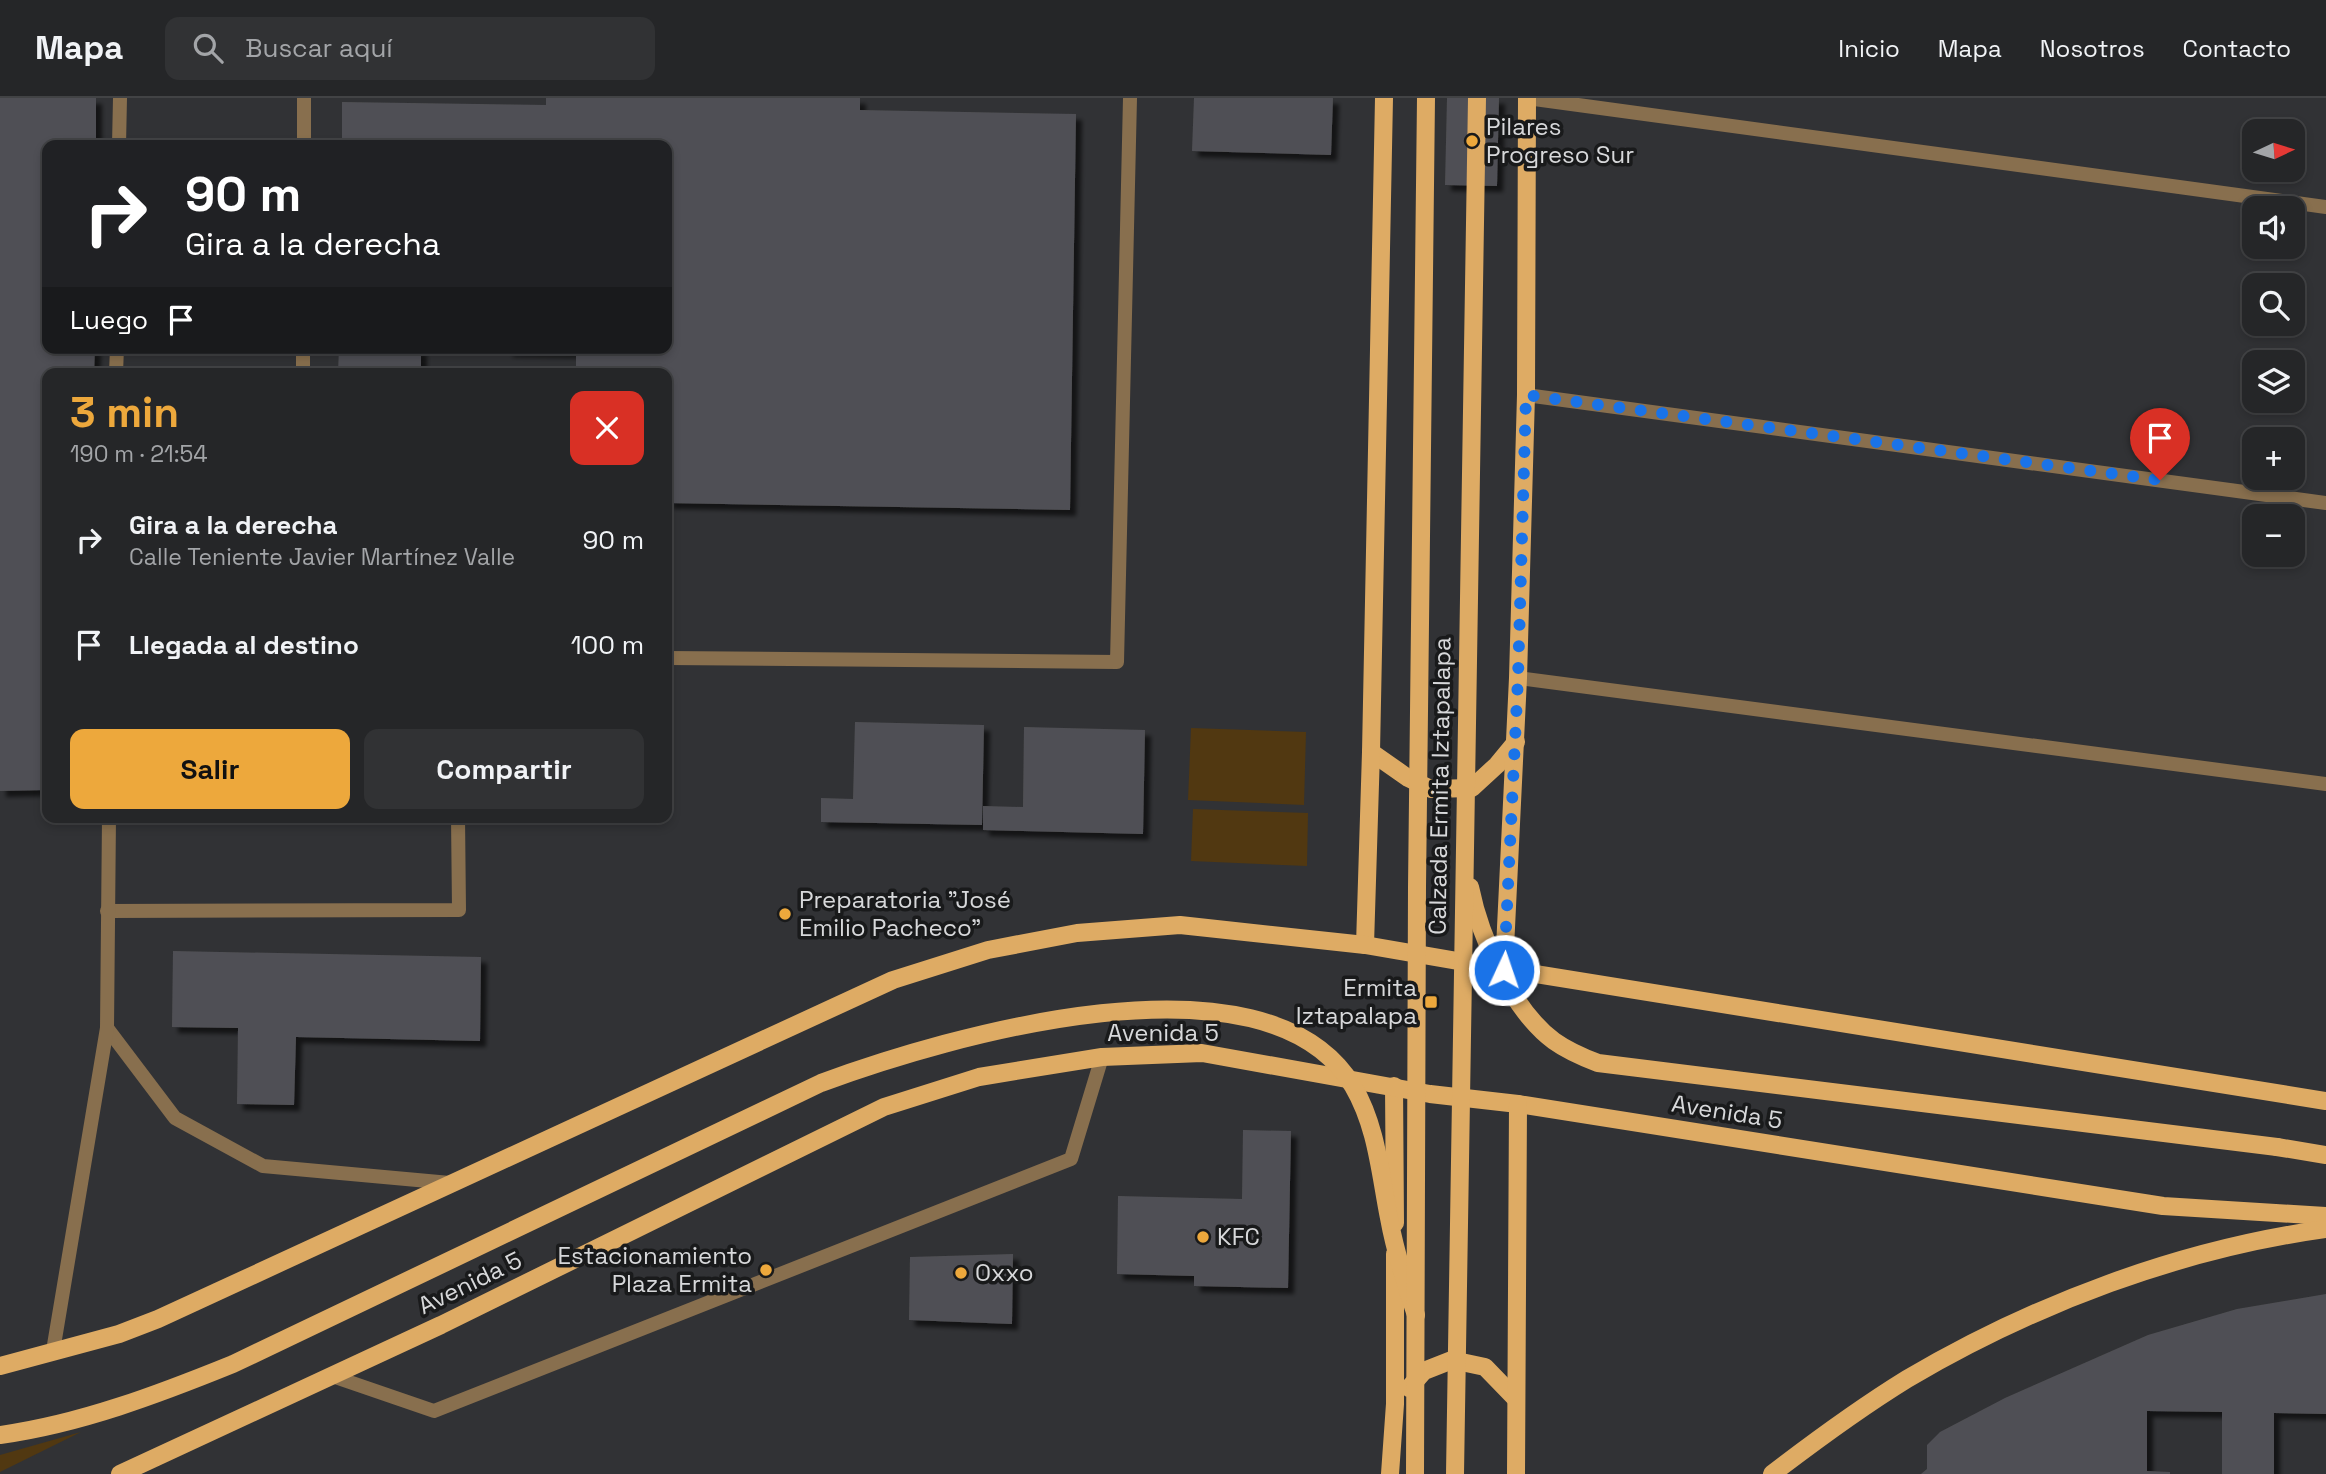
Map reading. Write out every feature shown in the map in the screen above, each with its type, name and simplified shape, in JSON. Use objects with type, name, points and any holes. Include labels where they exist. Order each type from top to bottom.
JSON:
[{"type":"main road","points":[[1365,945],[1384,98]]},
{"type":"main road","name":"Calzada Ermita Iztapalapa","points":[[1415,1474],[1417,887],[1426,98]]},
{"type":"main road","name":"Calzada Ermita Iztapalapa","points":[[1455,1474],[1463,838],[1477,98]]},
{"type":"main road","points":[[1504,970],[1516,742],[1526,395],[1527,98]]},
{"type":"main road","points":[[1371,752],[1408,778],[1431,789],[1472,788],[1497,765],[1516,742]]},
{"type":"main road","points":[[1463,838],[1475,913],[1506,982],[1539,1027],[1553,1041],[1598,1063],[2326,1155]]},
{"type":"main road","points":[[0,1366],[119,1334],[158,1319],[893,980],[984,950],[1077,933],[1180,925],[1365,945],[1504,970],[2326,1101]]},
{"type":"main road","points":[[0,1435],[41,1427],[141,1399],[233,1364],[821,1083],[877,1062],[988,1033],[1095,1013],[1138,1010],[1226,1014],[1269,1022],[1294,1032],[1317,1046],[1352,1084],[1373,1129],[1392,1231],[1416,1315]]},
{"type":"main road","name":"Avenida 5","points":[[120,1474],[441,1325],[884,1107],[979,1077],[1102,1057],[1202,1053],[1430,1094],[1518,1104],[2163,1206],[2326,1216]]},
{"type":"main road","points":[[1390,1474],[1395,1404],[1394,1086]]},
{"type":"main road","points":[[1516,1474],[1518,1104]]},
{"type":"main road","points":[[1772,1474],[1836,1425],[1907,1379],[2058,1303],[2138,1274],[2219,1250],[2326,1229]]},
{"type":"main road","points":[[1395,1404],[1424,1371],[1452,1360],[1485,1367],[1516,1399]]},
{"type":"street","points":[[119,140],[120,98]]},
{"type":"street","points":[[304,98],[304,140]]},
{"type":"street","points":[[672,658],[1118,662],[1130,98]]},
{"type":"street","points":[[1527,98],[2326,207]]},
{"type":"street","points":[[1526,395],[2326,503]]},
{"type":"street","points":[[1518,678],[2326,784]]},
{"type":"street","points":[[53,1351],[107,1028],[109,823]]},
{"type":"street","points":[[107,911],[459,910],[458,823]]},
{"type":"street","points":[[107,1028],[175,1118],[263,1166],[450,1183]]},
{"type":"street","points":[[332,1376],[435,1411],[1071,1159],[1102,1057]]},
{"type":"shaded area","points":[[1191,728],[1306,732],[1304,805],[1188,800]]},
{"type":"shaded area","points":[[1193,809],[1308,813],[1307,866],[1191,861]]},
{"type":"shaded area","points":[[81,1432],[0,1472],[0,1455]]},
{"type":"building","points":[[0,98],[96,98],[96,140],[42,140],[42,354],[95,354],[94,368],[42,368],[42,790],[0,791]]},
{"type":"building","points":[[546,98],[860,98],[860,110],[1076,114],[1070,510],[672,503],[672,368],[576,368],[576,354],[672,354],[672,140],[342,140],[342,102],[546,105]]},
{"type":"building","points":[[1194,98],[1333,98],[1331,155],[1192,151]]},
{"type":"building","name":"Pilares Progreso Sur","points":[[1447,98],[1499,98],[1497,186],[1445,185]]},
{"type":"building","points":[[339,354],[421,354],[421,368],[338,368]]},
{"type":"building","points":[[855,722],[984,725],[982,825],[821,822],[821,798],[853,799]]},
{"type":"building","points":[[1024,727],[1145,730],[1143,834],[983,830],[983,806],[1023,807]]},
{"type":"building","points":[[173,951],[481,957],[480,1041],[296,1037],[294,1105],[237,1104],[238,1028],[172,1027]]},
{"type":"building","name":"KFC","points":[[1243,1130],[1291,1131],[1288,1288],[1194,1286],[1194,1276],[1117,1274],[1118,1196],[1242,1199]]},
{"type":"building","name":"Oxxo","points":[[1013,1254],[1012,1324],[909,1320],[910,1257]]},
{"type":"building","points":[[2326,1294],[2326,1414],[2274,1413],[2274,1474],[2222,1474],[2222,1412],[2147,1411],[2147,1471],[2170,1474],[1921,1474],[1927,1469],[1927,1445],[1940,1432],[2005,1398],[2148,1335],[2237,1309]]},
{"type":"place","name":"Pilares Progreso Sur","points":[[1472,141]]},
{"type":"place","name":"Preparatoria \"José Emilio Pacheco\"","points":[[785,914]]},
{"type":"place","name":"Ermita Iztapalapa","points":[[1431,1002]]},
{"type":"place","name":"KFC","points":[[1203,1237]]},
{"type":"place","name":"Estacionamiento Plaza Ermita","points":[[766,1270]]},
{"type":"place","name":"Oxxo","points":[[961,1273]]},
{"type":"route","points":[[1504,970],[1518,678],[1526,395],[2160,480]]}]
